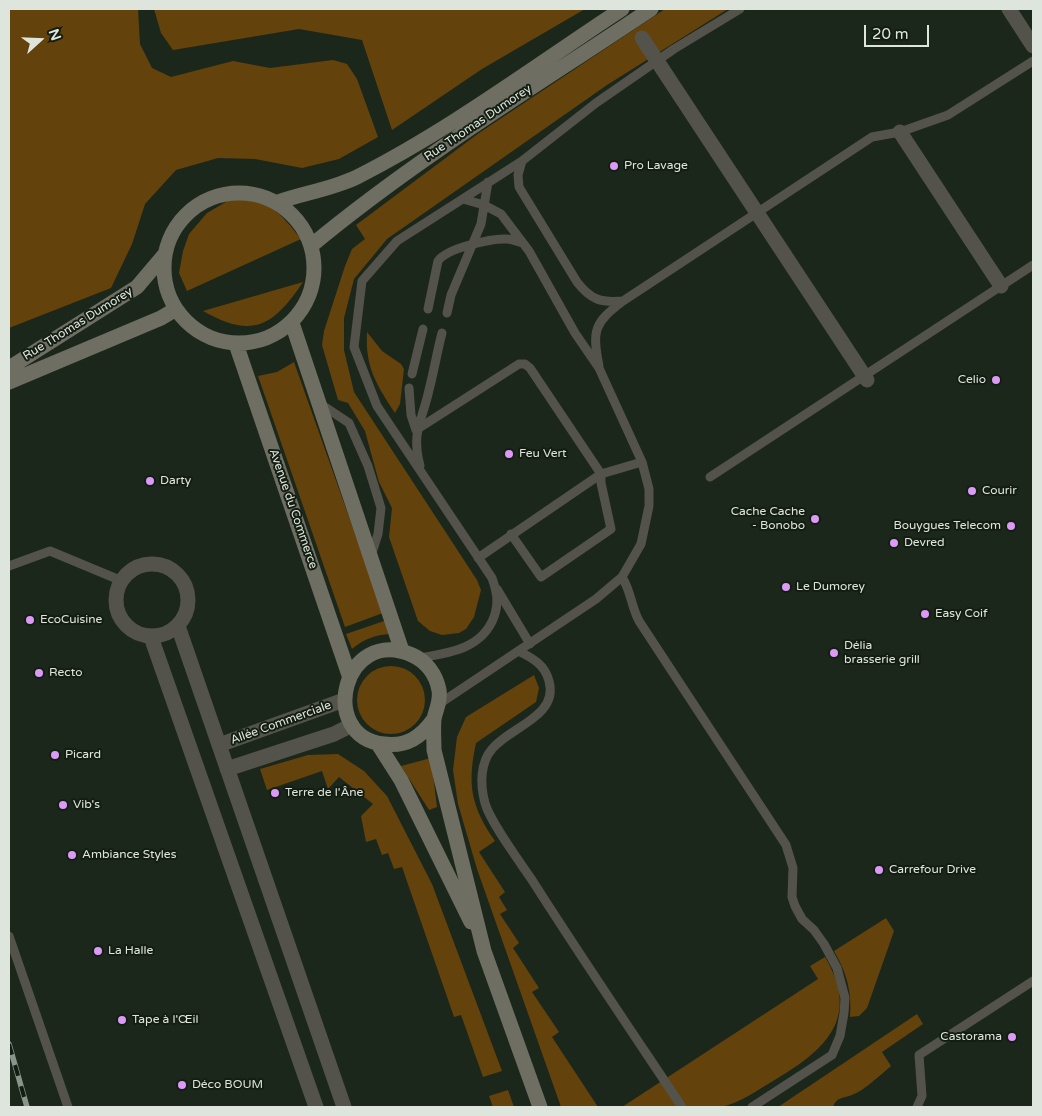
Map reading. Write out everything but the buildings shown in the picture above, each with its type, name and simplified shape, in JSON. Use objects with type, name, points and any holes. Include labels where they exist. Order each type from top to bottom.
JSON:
[{"type":"main road","name":"Rue Thomas Dumorey","points":[[278,202],[327,189],[356,177],[455,120],[622,9]]},
{"type":"main road","name":"Rue Thomas Dumorey","points":[[312,246],[395,180],[478,122],[651,9]]},
{"type":"main road","points":[[230,192],[255,193],[278,202],[299,220],[312,246],[315,266],[313,287],[305,306],[292,323],[275,335],[256,342],[236,344],[213,339],[192,327],[176,309],[165,283],[165,254],[172,232],[187,212],[207,199],[230,192]]},
{"type":"main road","name":"Rue Thomas Dumorey","points":[[9,368],[137,287],[165,254]]},
{"type":"main road","name":"Rue Thomas Dumorey","points":[[9,382],[161,318],[176,309]]},
{"type":"main road","points":[[292,323],[402,651]]},
{"type":"main road","name":"Avenue du Commerce","points":[[236,344],[350,675]]},
{"type":"main road","points":[[386,650],[402,651],[419,658],[428,667],[435,678],[439,691],[439,704],[434,720],[425,733],[411,742],[395,746],[378,744],[364,736],[352,725],[346,713],[345,687],[350,675],[359,663],[372,654],[386,650]]},
{"type":"main road","points":[[434,720],[434,750],[484,951],[540,1107]]},
{"type":"main road","points":[[378,744],[401,780],[484,951]]},
{"type":"street","points":[[1009,9],[1033,46]]},
{"type":"street","points":[[642,38],[866,378]]},
{"type":"street","points":[[900,132],[1001,286]]},
{"type":"street","points":[[152,564],[164,566],[183,580],[189,603],[184,619],[178,626],[171,632],[151,637],[132,630],[119,614],[116,597],[122,581],[130,572],[140,566],[152,564]]},
{"type":"street","points":[[178,626],[344,1107]]},
{"type":"street","points":[[151,637],[316,1107]]},
{"type":"street","name":"Allée Commerciale","points":[[219,745],[344,700]]},
{"type":"street","name":"Allée Commerciale","points":[[227,769],[334,734],[352,725]]},
{"type":"lane","points":[[530,644],[478,558],[377,406],[354,347],[362,281],[397,241],[522,161],[596,103],[657,61],[740,9]]},
{"type":"lane","points":[[599,368],[595,334],[608,312],[872,137],[900,132],[948,115],[1033,61]]},
{"type":"lane","points":[[522,161],[518,175],[519,187],[577,282],[585,292],[596,299],[606,303],[624,301]]},
{"type":"lane","points":[[447,313],[451,295],[481,224],[488,182]]},
{"type":"lane","points":[[439,704],[596,599],[622,577],[637,553],[647,523],[648,489],[642,462],[599,368],[574,333],[523,243],[501,214],[484,205],[463,199]]},
{"type":"lane","points":[[428,309],[438,260],[443,254],[454,249],[507,239],[523,243]]},
{"type":"lane","points":[[710,477],[866,378],[1033,265]]},
{"type":"lane","points":[[412,374],[424,329]]},
{"type":"lane","points":[[422,474],[415,448],[416,430],[429,391],[442,333]]},
{"type":"lane","points":[[416,430],[519,364],[525,364],[530,368],[601,474],[601,483],[611,529],[541,578],[510,534]]},
{"type":"lane","points":[[409,388],[411,415],[416,430]]},
{"type":"lane","points":[[318,403],[349,423],[368,466],[381,508],[378,534],[370,557]]},
{"type":"lane","points":[[478,558],[510,534],[601,474],[642,462]]},
{"type":"lane","points":[[9,566],[50,551],[122,581]]},
{"type":"lane","points":[[622,577],[630,592],[631,603],[639,621],[786,846],[793,868],[792,897],[795,906],[802,919],[814,930],[824,944],[842,982],[844,1013],[840,1036],[832,1055],[752,1107]]},
{"type":"lane","points":[[419,658],[460,650],[476,642],[486,632],[496,609],[497,597],[494,584]]},
{"type":"lane","points":[[518,651],[533,658],[542,666],[551,688],[549,701],[539,714],[497,744],[485,760],[482,773],[485,804],[543,897],[682,1107]]},
{"type":"lane","points":[[9,936],[68,1107]]},
{"type":"lane","points":[[917,1107],[922,1096],[920,1055],[1033,980]]},
{"type":"shaded area","points":[[9,9],[138,9],[140,44],[152,68],[171,77],[233,61],[270,68],[333,60],[347,64],[357,79],[378,137],[339,159],[302,168],[255,159],[218,158],[176,170],[145,204],[132,244],[111,288],[9,328]]},
{"type":"shaded area","points":[[154,9],[585,9],[482,69],[392,130],[362,40],[299,29],[173,50],[161,33]]},
{"type":"shaded area","points":[[665,9],[728,9],[607,85],[387,239],[354,279],[344,318],[344,350],[354,392],[477,580],[481,590],[474,617],[466,629],[459,633],[442,635],[430,631],[418,621],[389,537],[392,508],[379,482],[365,431],[348,403],[338,400],[322,345],[324,331],[345,266],[352,249],[365,239],[356,225],[479,133]]},
{"type":"shaded area","points":[[231,199],[255,202],[272,208],[286,220],[301,239],[187,291],[179,273],[183,251],[189,234],[207,213]]},
{"type":"shaded area","points":[[303,282],[282,309],[260,324],[248,326],[235,325],[203,311]]},
{"type":"shaded area","points":[[367,332],[382,351],[401,364],[404,369],[400,404],[395,413],[373,375],[368,355]]},
{"type":"shaded area","points":[[294,362],[383,613],[345,627],[258,376],[277,372]]},
{"type":"shaded area","points":[[387,620],[390,634],[370,638],[352,649],[346,634]]},
{"type":"shaded area","points":[[391,666],[404,669],[415,676],[422,687],[425,700],[422,713],[415,724],[404,731],[391,734],[378,731],[367,724],[360,713],[357,700],[360,687],[367,676],[378,669]]},
{"type":"shaded area","points":[[534,675],[539,688],[536,702],[476,743],[472,771],[473,795],[481,817],[495,841],[479,852],[505,892],[499,897],[507,910],[500,914],[519,943],[513,948],[539,988],[532,992],[559,1032],[552,1037],[598,1107],[561,1107],[477,869],[458,804],[453,770],[457,737],[466,717]]},
{"type":"shaded area","points":[[338,754],[364,771],[387,796],[432,884],[502,1071],[483,1077],[461,1015],[454,1017],[402,867],[394,869],[388,853],[382,855],[376,839],[366,842],[361,816],[373,804],[339,777],[328,789],[322,771],[267,790],[260,769],[308,755]]},
{"type":"shaded area","points":[[431,758],[437,807],[429,810],[401,766]]},
{"type":"shaded area","points":[[886,918],[894,931],[867,1008],[859,1016],[850,1017],[848,983],[834,951]]},
{"type":"shaded area","points":[[825,957],[835,979],[840,998],[838,1016],[832,1031],[822,1045],[808,1058],[748,1096],[722,1107],[622,1107],[818,979],[810,966]]},
{"type":"shaded area","points":[[917,1014],[923,1024],[882,1052],[891,1066],[862,1090],[843,1097],[833,1107],[778,1107]]},
{"type":"shaded area","points":[[508,1090],[514,1107],[493,1107],[489,1096]]},
{"type":"railway","points":[[9,1044],[27,1107]]},
{"type":"place","name":"Pro Lavage","points":[[614,166]]},
{"type":"place","name":"Celio","points":[[996,380]]},
{"type":"place","name":"Feu Vert","points":[[509,454]]},
{"type":"place","name":"Darty","points":[[150,481]]},
{"type":"place","name":"Courir","points":[[972,491]]},
{"type":"place","name":"Cache Cache - Bonobo","points":[[815,519]]},
{"type":"place","name":"Bouygues Telecom","points":[[1011,526]]},
{"type":"place","name":"Devred","points":[[894,543]]},
{"type":"place","name":"Le Dumorey","points":[[786,587]]},
{"type":"place","name":"Easy Coif","points":[[925,614]]},
{"type":"place","name":"EcoCuisine","points":[[30,620]]},
{"type":"place","name":"Délia brasserie grill","points":[[834,653]]},
{"type":"place","name":"Recto","points":[[39,673]]},
{"type":"place","name":"Picard","points":[[55,755]]},
{"type":"place","name":"Terre de l'Âne","points":[[275,793]]},
{"type":"place","name":"Vib's","points":[[63,805]]},
{"type":"place","name":"Ambiance Styles","points":[[72,855]]},
{"type":"place","name":"Carrefour Drive","points":[[879,870]]},
{"type":"place","name":"La Halle","points":[[98,951]]},
{"type":"place","name":"Tape à l'Œil","points":[[122,1020]]},
{"type":"place","name":"Castorama","points":[[1012,1037]]},
{"type":"place","name":"Déco BOUM","points":[[182,1085]]}]
